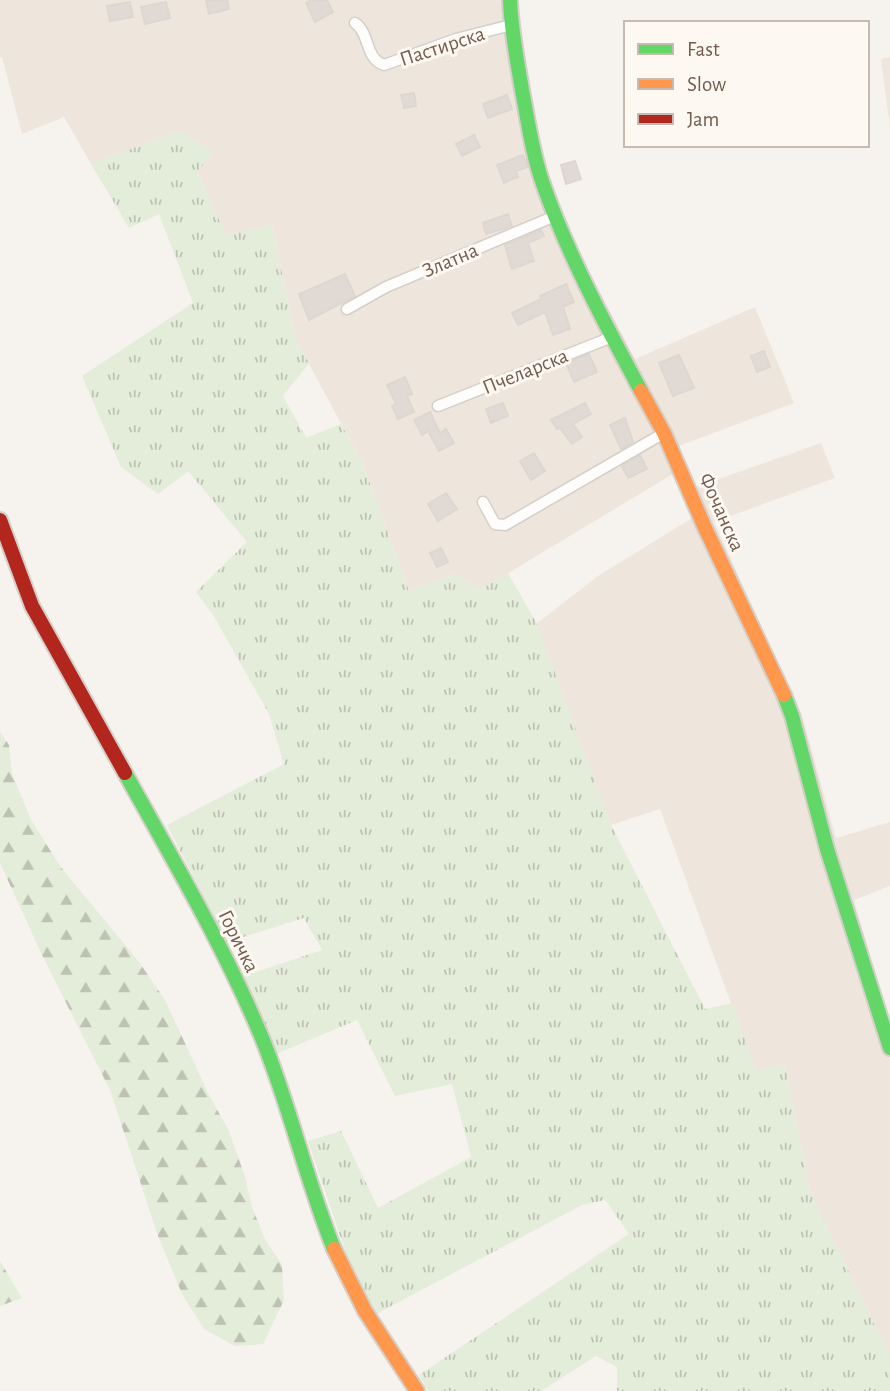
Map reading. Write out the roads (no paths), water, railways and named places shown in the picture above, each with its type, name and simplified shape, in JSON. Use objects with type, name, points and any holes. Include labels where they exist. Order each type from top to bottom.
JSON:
[{"type":"street","name":"Фочанска","points":[[510,0],[511,25],[531,140],[542,181],[555,216],[612,337],[664,433],[705,528],[777,677],[792,716],[827,849],[890,1048]]},
{"type":"street","name":"Пастирска","points":[[355,23],[364,31],[373,58],[384,65],[456,39],[511,25]]},
{"type":"street","name":"Златна","points":[[347,309],[386,287],[555,216]]},
{"type":"street","name":"Пчеларска","points":[[438,406],[612,337]]},
{"type":"street","points":[[483,502],[495,524],[505,525],[664,433]]},
{"type":"street","name":"Горичка","points":[[0,520],[32,606],[226,960],[267,1052],[329,1234],[349,1282],[417,1391]]}]
